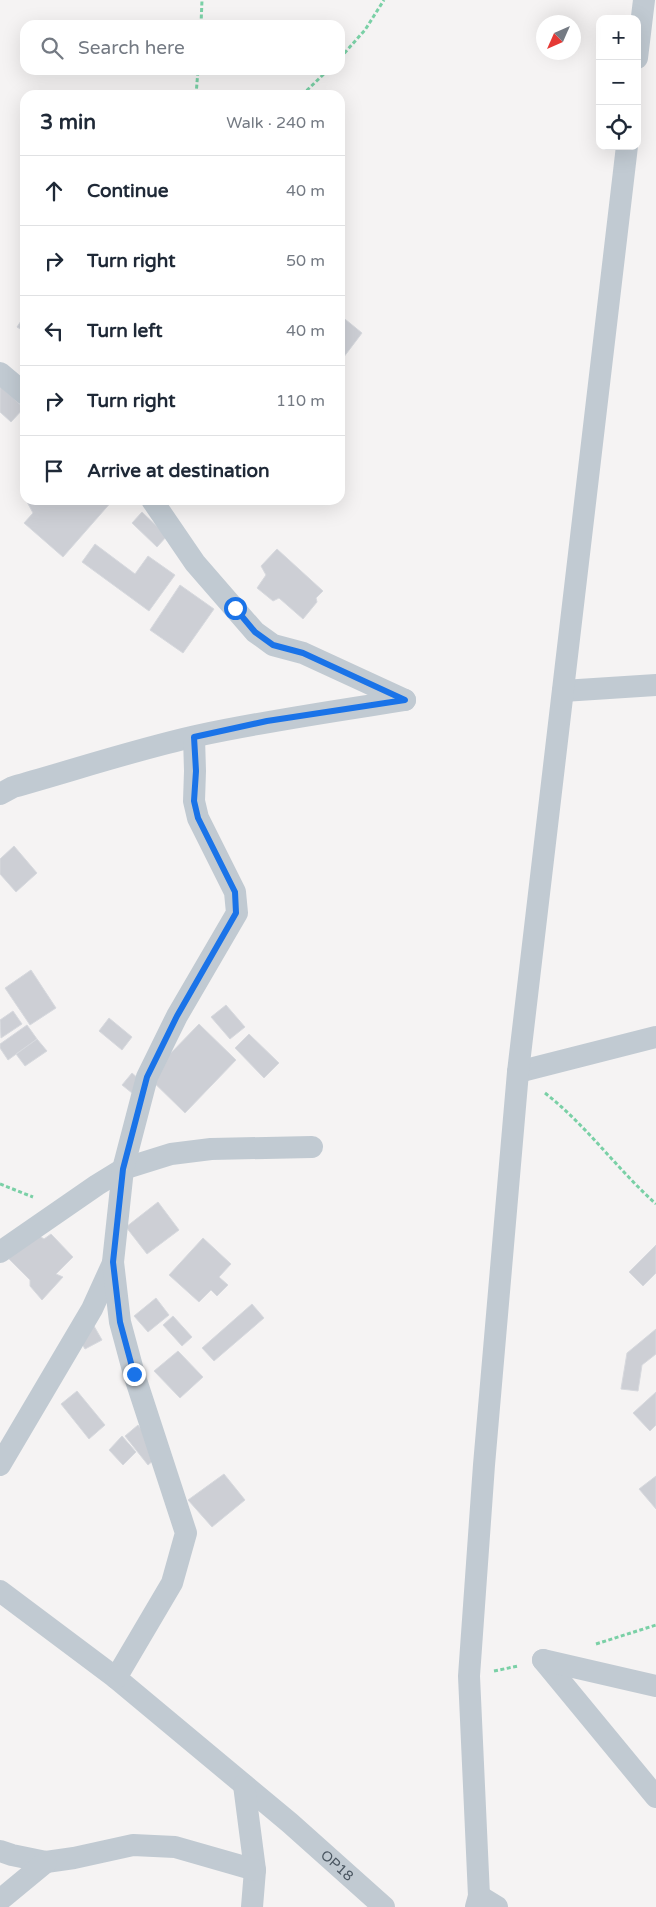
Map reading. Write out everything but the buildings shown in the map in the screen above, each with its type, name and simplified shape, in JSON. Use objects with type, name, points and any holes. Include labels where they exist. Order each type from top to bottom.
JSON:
[{"type":"street","points":[[641,25],[644,0]]},
{"type":"street","points":[[484,1903],[469,1676],[484,1465],[518,1072],[627,150]]},
{"type":"street","points":[[0,373],[20,390]]},
{"type":"street","points":[[0,794],[13,787],[194,737],[267,721],[405,700],[303,653],[273,645],[255,632],[195,563],[155,505]]},
{"type":"street","points":[[563,691],[656,685]]},
{"type":"street","points":[[116,1678],[172,1584],[186,1533],[134,1374],[120,1322],[113,1262],[123,1169],[147,1077],[177,1016],[236,913],[235,892],[198,818],[194,801],[196,771],[194,737]]},
{"type":"street","points":[[518,1072],[656,1037]]},
{"type":"street","points":[[0,1252],[97,1184],[123,1169],[171,1154],[211,1149],[312,1147]]},
{"type":"street","points":[[0,1465],[87,1318],[113,1262]]},
{"type":"street","name":"OP18","points":[[0,1591],[116,1678],[290,1823],[384,1907]]},
{"type":"street","points":[[656,1686],[543,1660],[656,1797]]},
{"type":"street","points":[[244,1785],[255,1870],[252,1907]]},
{"type":"street","points":[[0,1850],[12,1856],[46,1862],[133,1845],[175,1847],[255,1870]]},
{"type":"street","points":[[0,1900],[46,1862]]},
{"type":"path","points":[[201,20],[202,0]]},
{"type":"path","points":[[345,53],[366,30],[384,0]]},
{"type":"path","points":[[196,90],[198,75]]},
{"type":"path","points":[[307,90],[323,75]]},
{"type":"path","points":[[518,1072],[556,1102],[632,1182],[656,1204]]},
{"type":"route","points":[[134,1374],[120,1322],[113,1262],[123,1169],[147,1077],[177,1016],[236,913],[235,892],[198,818],[194,801],[196,771],[194,737],[267,721],[405,700],[303,653],[273,645],[255,632],[235,608]]}]
